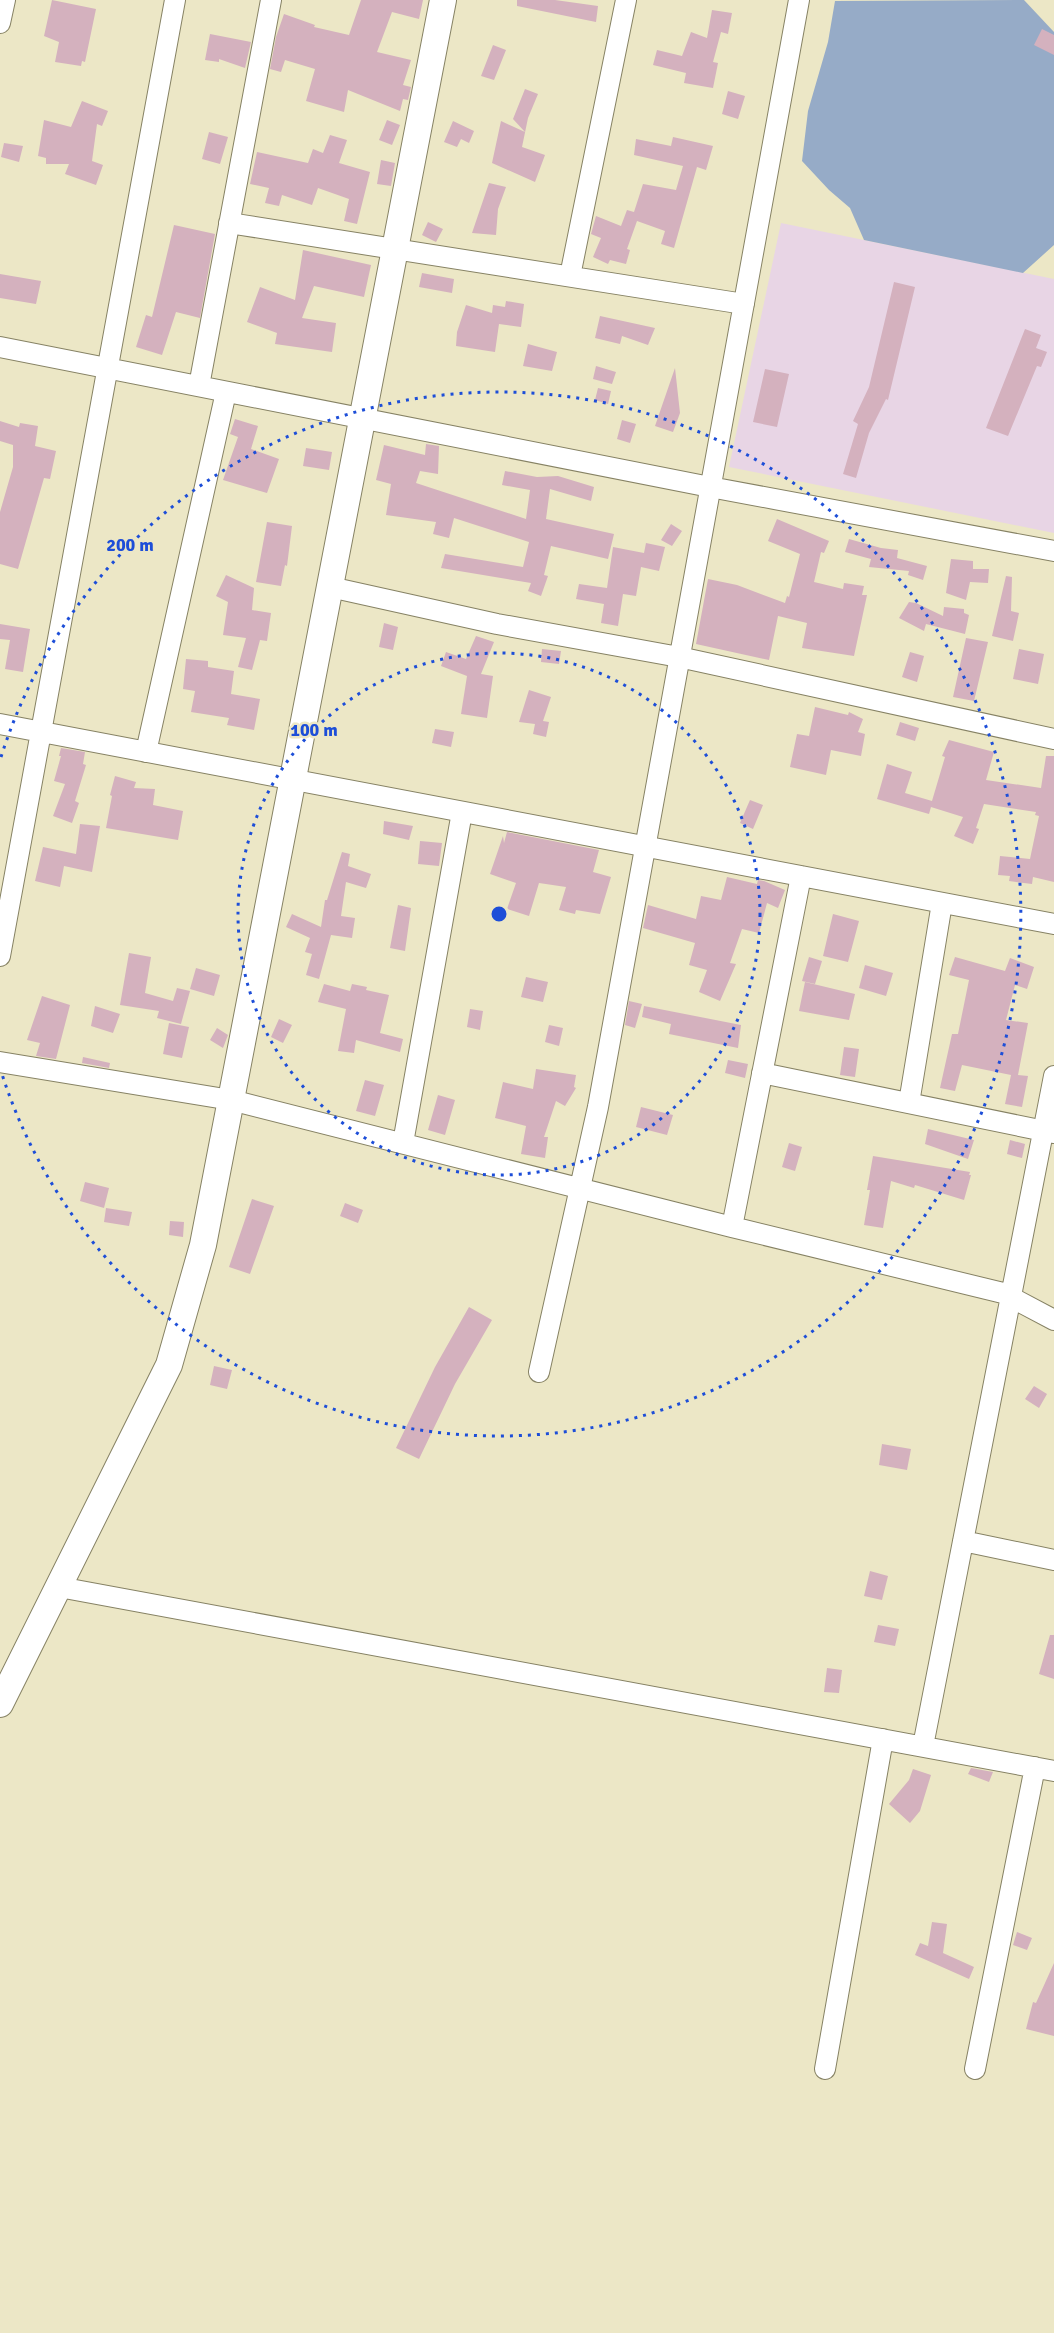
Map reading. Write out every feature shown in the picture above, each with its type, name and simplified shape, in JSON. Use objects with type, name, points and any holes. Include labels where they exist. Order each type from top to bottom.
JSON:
[{"type":"street","points":[[0,23],[5,0]]},
{"type":"street","points":[[0,956],[175,0]]},
{"type":"street","points":[[199,386],[271,0]]},
{"type":"street","points":[[0,1704],[169,1365],[204,1245],[443,0]]},
{"type":"street","points":[[570,276],[626,0]]},
{"type":"street","points":[[539,1372],[598,1107],[799,0]]},
{"type":"street","points":[[229,223],[744,304]]},
{"type":"street","points":[[0,347],[710,487],[1054,551]]},
{"type":"street","points":[[146,752],[226,392]]},
{"type":"street","points":[[330,587],[497,624],[680,657],[1054,739]]},
{"type":"street","points":[[0,724],[1054,924]]},
{"type":"street","points":[[403,1143],[462,812]]},
{"type":"street","points":[[732,1227],[801,876]]},
{"type":"street","points":[[909,1103],[942,903]]},
{"type":"street","points":[[0,1062],[231,1100],[1003,1293],[1054,1320]]},
{"type":"street","points":[[762,1073],[1049,1132]]},
{"type":"street","points":[[923,1746],[1011,1298],[1049,1132],[1054,1076]]},
{"type":"street","points":[[963,1541],[1054,1560]]},
{"type":"street","points":[[59,1587],[1045,1769],[975,2069]]},
{"type":"street","points":[[825,2068],[883,1739]]},
{"type":"shaded area","points":[[781,223],[1054,279],[1054,533],[729,467]]},
{"type":"water","points":[[1024,0],[1054,32],[1054,245],[1023,273],[864,240],[850,208],[829,190],[802,161],[808,111],[828,42],[835,1]]},
{"type":"building","points":[[52,0],[96,9],[85,62],[82,61],[81,66],[55,62],[59,42],[44,36]]},
{"type":"building","points":[[361,0],[423,0],[419,19],[392,12],[377,52],[411,60],[403,85],[411,87],[408,100],[403,99],[400,111],[348,90],[344,112],[306,101],[315,69],[285,60],[281,72],[270,69],[276,37],[284,14],[315,25],[314,27],[349,35]]},
{"type":"building","points":[[517,0],[555,0],[598,6],[596,22],[517,6]]},
{"type":"building","points":[[712,10],[732,13],[728,34],[721,32],[713,62],[718,63],[713,88],[684,83],[686,73],[653,65],[657,50],[682,56],[691,32],[707,38]]},
{"type":"building","points":[[1042,29],[1054,35],[1054,55],[1034,45]]},
{"type":"building","points":[[210,34],[251,42],[245,68],[219,59],[219,62],[205,60]]},
{"type":"building","points":[[493,45],[506,50],[494,80],[481,76]]},
{"type":"building","points":[[525,89],[538,94],[528,118],[522,147],[545,155],[535,182],[492,163],[501,121],[525,132],[513,119]]},
{"type":"building","points":[[728,91],[745,96],[738,119],[722,114]]},
{"type":"building","points":[[82,101],[108,111],[102,126],[97,124],[92,161],[103,165],[96,185],[65,174],[69,164],[46,164],[46,158],[38,156],[44,120],[71,127]]},
{"type":"building","points":[[387,120],[400,125],[392,145],[379,140]]},
{"type":"building","points":[[453,121],[474,131],[469,143],[461,139],[457,147],[444,142]]},
{"type":"building","points":[[209,132],[228,137],[220,164],[202,159]]},
{"type":"building","points":[[330,135],[347,140],[339,163],[370,172],[357,224],[344,221],[349,199],[318,188],[312,205],[282,195],[279,206],[265,203],[269,188],[250,184],[257,152],[308,163],[313,149],[323,153]]},
{"type":"building","points":[[673,137],[713,146],[706,170],[697,167],[674,248],[661,244],[665,231],[637,221],[627,249],[630,250],[626,264],[610,260],[608,264],[593,257],[601,238],[591,234],[596,216],[621,226],[627,210],[634,212],[643,184],[676,190],[683,166],[634,155],[636,139],[671,146]]},
{"type":"building","points":[[4,143],[23,146],[19,162],[1,157]]},
{"type":"building","points":[[381,160],[395,163],[391,186],[377,184]]},
{"type":"building","points":[[489,183],[506,187],[498,209],[496,235],[472,233]]},
{"type":"building","points":[[428,222],[443,229],[436,242],[422,235]]},
{"type":"building","points":[[174,225],[215,234],[200,318],[176,312],[162,355],[136,347],[146,315],[152,317]]},
{"type":"building","points":[[303,250],[371,265],[364,297],[314,286],[302,318],[336,323],[332,352],[275,344],[277,333],[247,322],[260,287],[295,300]]},
{"type":"building","points":[[422,273],[454,279],[452,293],[419,287]]},
{"type":"building","points":[[0,274],[41,281],[36,304],[0,298]]},
{"type":"building","points":[[894,282],[915,287],[888,400],[886,399],[869,433],[856,478],[843,474],[858,424],[853,421],[869,387]]},
{"type":"building","points":[[506,301],[524,304],[521,327],[499,324],[495,352],[456,346],[457,332],[466,305],[492,313],[493,305],[505,307]]},
{"type":"building","points":[[600,316],[655,328],[648,345],[622,336],[620,344],[595,338]]},
{"type":"building","points":[[1025,329],[1041,335],[1036,348],[1047,352],[1041,367],[1037,366],[1008,436],[986,428]]},
{"type":"building","points":[[528,344],[557,352],[552,371],[523,366]]},
{"type":"building","points":[[596,366],[616,372],[612,384],[593,379]]},
{"type":"building","points":[[675,368],[680,413],[673,432],[655,426]]},
{"type":"building","points":[[765,369],[789,374],[777,427],[753,422]]},
{"type":"building","points":[[598,388],[611,391],[608,404],[595,400]]},
{"type":"building","points":[[235,419],[258,426],[251,449],[279,459],[267,493],[223,480],[238,437],[230,434]]},
{"type":"building","points":[[622,420],[636,424],[630,443],[617,439]]},
{"type":"building","points":[[0,421],[19,427],[20,423],[38,426],[35,446],[56,451],[50,479],[44,478],[18,569],[0,564],[0,512],[13,467],[13,445],[0,441]]},
{"type":"building","points":[[426,444],[439,446],[438,474],[420,471],[416,483],[526,519],[530,490],[502,485],[505,471],[537,477],[558,476],[594,487],[591,501],[550,489],[546,519],[614,534],[608,559],[551,546],[544,575],[548,576],[541,596],[528,591],[531,583],[441,568],[445,554],[523,567],[529,542],[454,518],[449,538],[433,534],[436,522],[386,515],[391,484],[376,480],[384,445],[425,455]]},
{"type":"building","points":[[306,448],[332,452],[329,470],[303,466]]},
{"type":"building","points":[[777,519],[829,541],[824,553],[821,552],[814,582],[843,589],[844,583],[864,586],[862,595],[867,595],[854,656],[802,648],[807,623],[778,616],[769,660],[696,644],[708,579],[737,585],[785,603],[787,596],[789,597],[800,554],[768,541]]},
{"type":"building","points":[[267,522],[292,526],[287,566],[285,565],[281,586],[256,582]]},
{"type":"building","points":[[671,524],[682,531],[672,546],[661,540]]},
{"type":"building","points":[[849,539],[898,550],[897,558],[927,566],[923,580],[908,575],[909,571],[869,567],[871,559],[845,552]]},
{"type":"building","points":[[646,543],[665,547],[659,571],[641,567],[636,596],[623,594],[618,626],[601,623],[604,604],[576,599],[579,584],[607,588],[613,547],[644,553]]},
{"type":"building","points":[[951,559],[973,561],[973,569],[989,569],[988,583],[970,582],[966,600],[946,593]]},
{"type":"building","points":[[226,575],[254,588],[252,610],[271,613],[267,641],[260,640],[252,670],[238,667],[246,638],[223,635],[228,602],[216,596]]},
{"type":"building","points":[[1006,576],[1012,577],[1011,611],[1019,613],[1013,641],[992,636]]},
{"type":"building","points":[[909,602],[943,616],[944,607],[964,609],[964,613],[969,615],[965,634],[926,624],[924,631],[899,618]]},
{"type":"building","points":[[384,623],[398,627],[393,650],[379,647]]},
{"type":"building","points":[[0,624],[30,629],[23,672],[5,669],[10,640],[0,639]]},
{"type":"building","points":[[476,636],[494,642],[481,674],[493,676],[487,718],[461,714],[467,676],[441,666],[446,652],[466,659]]},
{"type":"building","points":[[966,638],[988,642],[974,701],[953,697]]},
{"type":"building","points":[[542,649],[561,651],[559,664],[541,662]]},
{"type":"building","points":[[1019,649],[1044,654],[1038,684],[1013,679]]},
{"type":"building","points":[[910,652],[924,656],[917,682],[902,677]]},
{"type":"building","points":[[186,659],[208,661],[208,667],[234,671],[231,694],[260,699],[254,730],[227,725],[229,718],[191,712],[195,691],[183,689]]},
{"type":"building","points":[[529,690],[551,697],[543,721],[549,722],[546,737],[533,734],[535,724],[519,722]]},
{"type":"building","points":[[815,707],[848,715],[849,712],[863,719],[858,732],[865,734],[861,756],[831,750],[826,775],[790,767],[797,734],[809,736]]},
{"type":"building","points":[[900,722],[919,728],[915,741],[896,735]]},
{"type":"building","points":[[435,729],[454,732],[451,747],[432,743]]},
{"type":"building","points":[[949,740],[994,752],[986,780],[1041,788],[1046,756],[1054,756],[1054,882],[1033,877],[1032,884],[1009,881],[1010,876],[998,875],[1000,856],[1030,859],[1039,816],[1035,815],[1036,812],[984,804],[976,828],[979,829],[973,844],[954,836],[963,817],[931,807],[929,814],[877,799],[887,764],[912,772],[905,793],[932,801],[945,757],[942,756]]},
{"type":"building","points":[[61,748],[85,752],[83,764],[86,765],[75,801],[79,803],[72,823],[53,816],[65,784],[54,781]]},
{"type":"building","points":[[115,776],[136,782],[134,788],[155,789],[153,805],[183,811],[178,840],[106,828]]},
{"type":"building","points":[[750,800],[763,805],[753,829],[740,823]]},
{"type":"building","points":[[384,821],[413,826],[409,840],[383,834]]},
{"type":"building","points":[[80,824],[100,826],[92,872],[64,866],[60,887],[35,881],[43,847],[76,854]]},
{"type":"building","points":[[507,832],[599,850],[593,872],[611,877],[600,914],[576,910],[575,914],[559,910],[566,887],[539,883],[529,916],[507,909],[516,883],[490,874],[503,836],[504,843]]},
{"type":"building","points":[[420,841],[442,843],[439,866],[418,864]]},
{"type":"building","points":[[342,852],[350,854],[348,866],[371,874],[366,888],[346,882],[341,916],[355,918],[352,938],[331,935],[319,979],[306,975],[312,954],[305,952],[310,938],[286,927],[292,914],[321,927],[325,900],[327,900]]},
{"type":"building","points":[[727,877],[757,884],[758,880],[764,881],[785,890],[778,908],[767,903],[759,933],[742,929],[730,963],[736,964],[720,1001],[699,992],[707,970],[689,965],[695,943],[643,928],[648,905],[696,919],[701,896],[721,900]]},
{"type":"building","points":[[398,905],[411,908],[405,951],[390,948]]},
{"type":"building","points":[[833,914],[859,921],[848,962],[823,956]]},
{"type":"building","points":[[129,953],[151,957],[145,993],[173,1001],[177,988],[190,991],[181,1024],[157,1018],[159,1011],[120,1005]]},
{"type":"building","points":[[809,957],[822,961],[815,984],[802,981]]},
{"type":"building","points":[[955,957],[1005,971],[1010,958],[1034,967],[1027,989],[1015,985],[1006,1020],[1028,1023],[1018,1075],[1028,1076],[1022,1107],[1005,1104],[1011,1075],[962,1065],[955,1091],[940,1088],[952,1034],[958,1034],[969,980],[949,975]]},
{"type":"building","points":[[865,965],[893,973],[886,996],[859,988]]},
{"type":"building","points":[[196,968],[220,975],[214,996],[190,989]]},
{"type":"building","points":[[526,977],[548,982],[543,1002],[521,997]]},
{"type":"building","points":[[805,982],[855,994],[849,1020],[799,1011]]},
{"type":"building","points":[[324,984],[350,991],[352,984],[389,995],[380,1033],[403,1039],[400,1052],[356,1040],[354,1053],[338,1051],[346,1009],[318,1002]]},
{"type":"building","points":[[42,996],[70,1005],[56,1059],[36,1056],[40,1043],[27,1040]]},
{"type":"building","points":[[629,1001],[642,1004],[635,1028],[625,1025]]},
{"type":"building","points":[[95,1006],[120,1014],[113,1033],[91,1026]]},
{"type":"building","points":[[644,1006],[741,1025],[738,1048],[669,1034],[671,1024],[642,1017]]},
{"type":"building","points":[[470,1009],[483,1011],[480,1030],[467,1027]]},
{"type":"building","points":[[279,1019],[292,1025],[283,1043],[271,1037]]},
{"type":"building","points":[[169,1023],[189,1027],[182,1058],[163,1054]]},
{"type":"building","points":[[549,1025],[563,1028],[559,1046],[545,1042]]},
{"type":"building","points":[[217,1028],[228,1035],[223,1048],[210,1040]]},
{"type":"building","points":[[844,1047],[859,1049],[855,1077],[840,1075]]},
{"type":"building","points":[[83,1057],[110,1063],[109,1068],[82,1063]]},
{"type":"building","points":[[728,1060],[748,1064],[745,1078],[725,1073]]},
{"type":"building","points":[[536,1069],[576,1075],[574,1087],[576,1088],[565,1106],[556,1101],[544,1137],[548,1137],[545,1158],[521,1154],[526,1126],[495,1118],[503,1082],[533,1089]]},
{"type":"building","points":[[365,1080],[384,1085],[375,1116],[356,1111]]},
{"type":"building","points":[[438,1095],[455,1100],[445,1135],[428,1130]]},
{"type":"building","points":[[641,1107],[673,1115],[667,1135],[636,1127]]},
{"type":"building","points":[[928,1129],[974,1140],[968,1159],[925,1144]]},
{"type":"building","points":[[1010,1140],[1025,1144],[1022,1158],[1007,1154]]},
{"type":"building","points":[[789,1143],[802,1147],[795,1171],[782,1167]]},
{"type":"building","points":[[873,1156],[970,1172],[964,1200],[915,1185],[914,1188],[891,1181],[883,1228],[864,1225]]},
{"type":"building","points":[[85,1182],[109,1188],[104,1208],[80,1201]]},
{"type":"building","points":[[252,1199],[274,1206],[250,1274],[229,1267]]},
{"type":"building","points":[[345,1203],[363,1210],[358,1223],[340,1216]]},
{"type":"building","points":[[106,1208],[132,1212],[129,1226],[104,1222]]},
{"type":"building","points":[[170,1221],[184,1222],[183,1237],[169,1235]]},
{"type":"building","points":[[469,1307],[492,1320],[455,1384],[419,1459],[396,1448],[435,1367]]},
{"type":"building","points":[[214,1366],[232,1370],[227,1389],[210,1385]]},
{"type":"building","points":[[1034,1386],[1047,1394],[1039,1408],[1025,1399]]},
{"type":"building","points":[[882,1444],[911,1449],[907,1470],[879,1465]]},
{"type":"building","points":[[870,1571],[888,1576],[882,1600],[864,1596]]},
{"type":"building","points":[[878,1625],[899,1629],[895,1646],[874,1642]]},
{"type":"building","points":[[1050,1635],[1054,1635],[1054,1679],[1039,1674]]},
{"type":"building","points":[[827,1668],[842,1670],[839,1693],[824,1692]]},
{"type":"building","points":[[971,1768],[993,1772],[989,1782],[968,1774]]},
{"type":"building","points":[[913,1769],[931,1775],[920,1811],[910,1823],[889,1804],[909,1780]]},
{"type":"building","points":[[932,1922],[947,1924],[943,1953],[974,1967],[969,1979],[915,1955],[920,1943],[928,1946]]},
{"type":"building","points":[[1017,1932],[1032,1938],[1027,1950],[1013,1945]]},
{"type":"building","points":[[1054,1963],[1054,2036],[1026,2029],[1033,2002],[1036,2003]]}]
